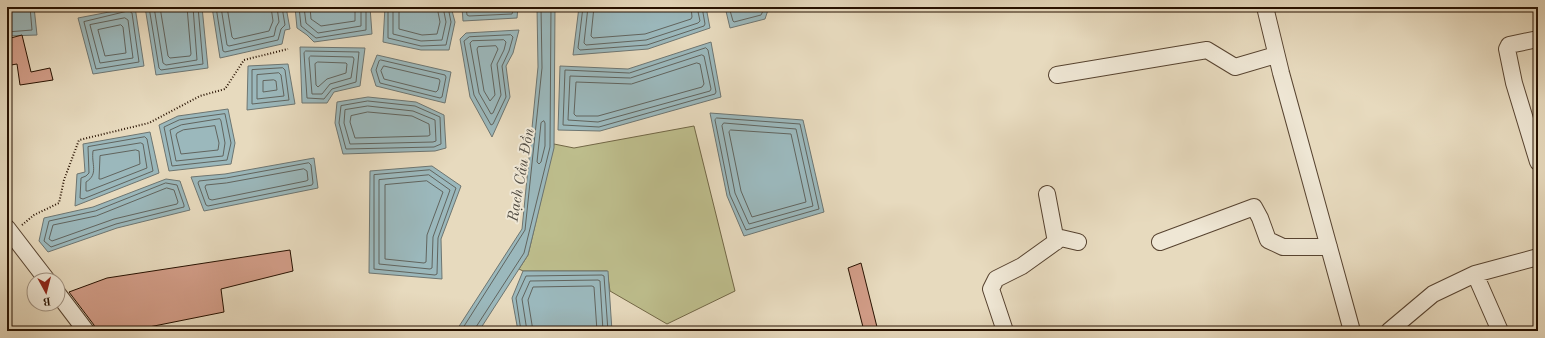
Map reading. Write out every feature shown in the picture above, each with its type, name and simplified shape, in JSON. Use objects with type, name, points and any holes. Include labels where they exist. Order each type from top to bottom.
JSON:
[{"type":"street","points":[[1265,7],[1276,55],[1352,331]]},
{"type":"street","points":[[1538,39],[1509,46],[1507,49],[1514,83],[1538,162]]},
{"type":"street","points":[[1057,75],[1208,50],[1236,67],[1276,55]]},
{"type":"street","points":[[1047,194],[1056,242]]},
{"type":"street","points":[[1160,242],[1254,207],[1260,218],[1268,240],[1283,246],[1330,247]]},
{"type":"street","points":[[9,231],[41,272]]},
{"type":"street","points":[[1005,331],[991,290],[996,279],[1022,266],[1061,238],[1078,242]]},
{"type":"street","points":[[1389,331],[1433,294],[1475,274],[1538,257]]},
{"type":"street","points":[[1475,274],[1500,331]]},
{"type":"street","points":[[66,305],[86,331]]},
{"type":"path","points":[[9,231],[34,215],[59,203],[64,180],[79,140],[149,123],[200,96],[225,89],[244,60],[288,49]]},
{"type":"green space","points":[[694,126],[735,291],[667,324],[610,291],[607,271],[523,271],[519,269],[528,255],[554,144],[574,148]]},
{"type":"water","points":[[7,7],[34,7],[37,35],[7,36]]},
{"type":"water","points":[[135,7],[144,66],[93,74],[78,18]]},
{"type":"water","points":[[145,7],[202,7],[208,68],[156,75]]},
{"type":"water","points":[[212,7],[286,7],[290,29],[285,30],[282,44],[220,58]]},
{"type":"water","points":[[295,7],[370,7],[372,34],[314,42],[297,28]]},
{"type":"water","points":[[385,7],[451,7],[455,22],[449,50],[421,50],[383,42]]},
{"type":"water","points":[[462,7],[518,7],[517,18],[463,21]]},
{"type":"water","points":[[537,7],[555,7],[554,148],[528,255],[479,331],[456,331],[522,229],[538,67]]},
{"type":"water","points":[[579,7],[706,7],[710,28],[648,49],[573,55]]},
{"type":"water","points":[[725,7],[769,7],[765,19],[730,28]]},
{"type":"water","points":[[519,30],[513,53],[506,66],[510,97],[492,137],[470,97],[460,39],[466,33]]},
{"type":"water","points":[[711,42],[721,97],[600,131],[558,130],[560,66],[628,69]]},
{"type":"water","points":[[300,47],[365,48],[360,86],[334,92],[327,103],[302,103]]},
{"type":"water","points":[[377,55],[451,72],[445,103],[376,86],[371,70]]},
{"type":"water","points":[[288,64],[295,104],[247,110],[248,66]]},
{"type":"water","points":[[368,97],[416,102],[444,115],[446,148],[435,151],[343,154],[335,123],[337,102]]},
{"type":"water","points":[[228,109],[235,143],[231,164],[169,171],[159,125],[178,116]]},
{"type":"water","points":[[710,113],[803,120],[824,212],[744,236],[727,196]]},
{"type":"water","points":[[150,132],[159,173],[75,206],[77,174],[85,172],[83,144]]},
{"type":"water","points":[[314,158],[318,188],[204,211],[191,177],[225,174]]},
{"type":"water","points":[[432,166],[461,186],[441,239],[442,279],[369,273],[370,171]]},
{"type":"water","points":[[166,179],[180,181],[190,210],[117,228],[48,252],[39,241],[44,218],[93,207]]},
{"type":"water","points":[[523,271],[608,271],[612,331],[518,331],[512,298]]},
{"type":"building","points":[[22,35],[31,72],[50,68],[53,80],[20,85],[17,64],[11,65],[7,48],[7,39]]},
{"type":"building","points":[[290,250],[293,271],[221,289],[224,312],[129,331],[95,331],[94,325],[69,292],[107,278]]},
{"type":"building","points":[[861,263],[878,331],[864,331],[848,268]]},
{"type":"water label","name":"Rạch Cầu Đồn","points":[[522,175]]}]
